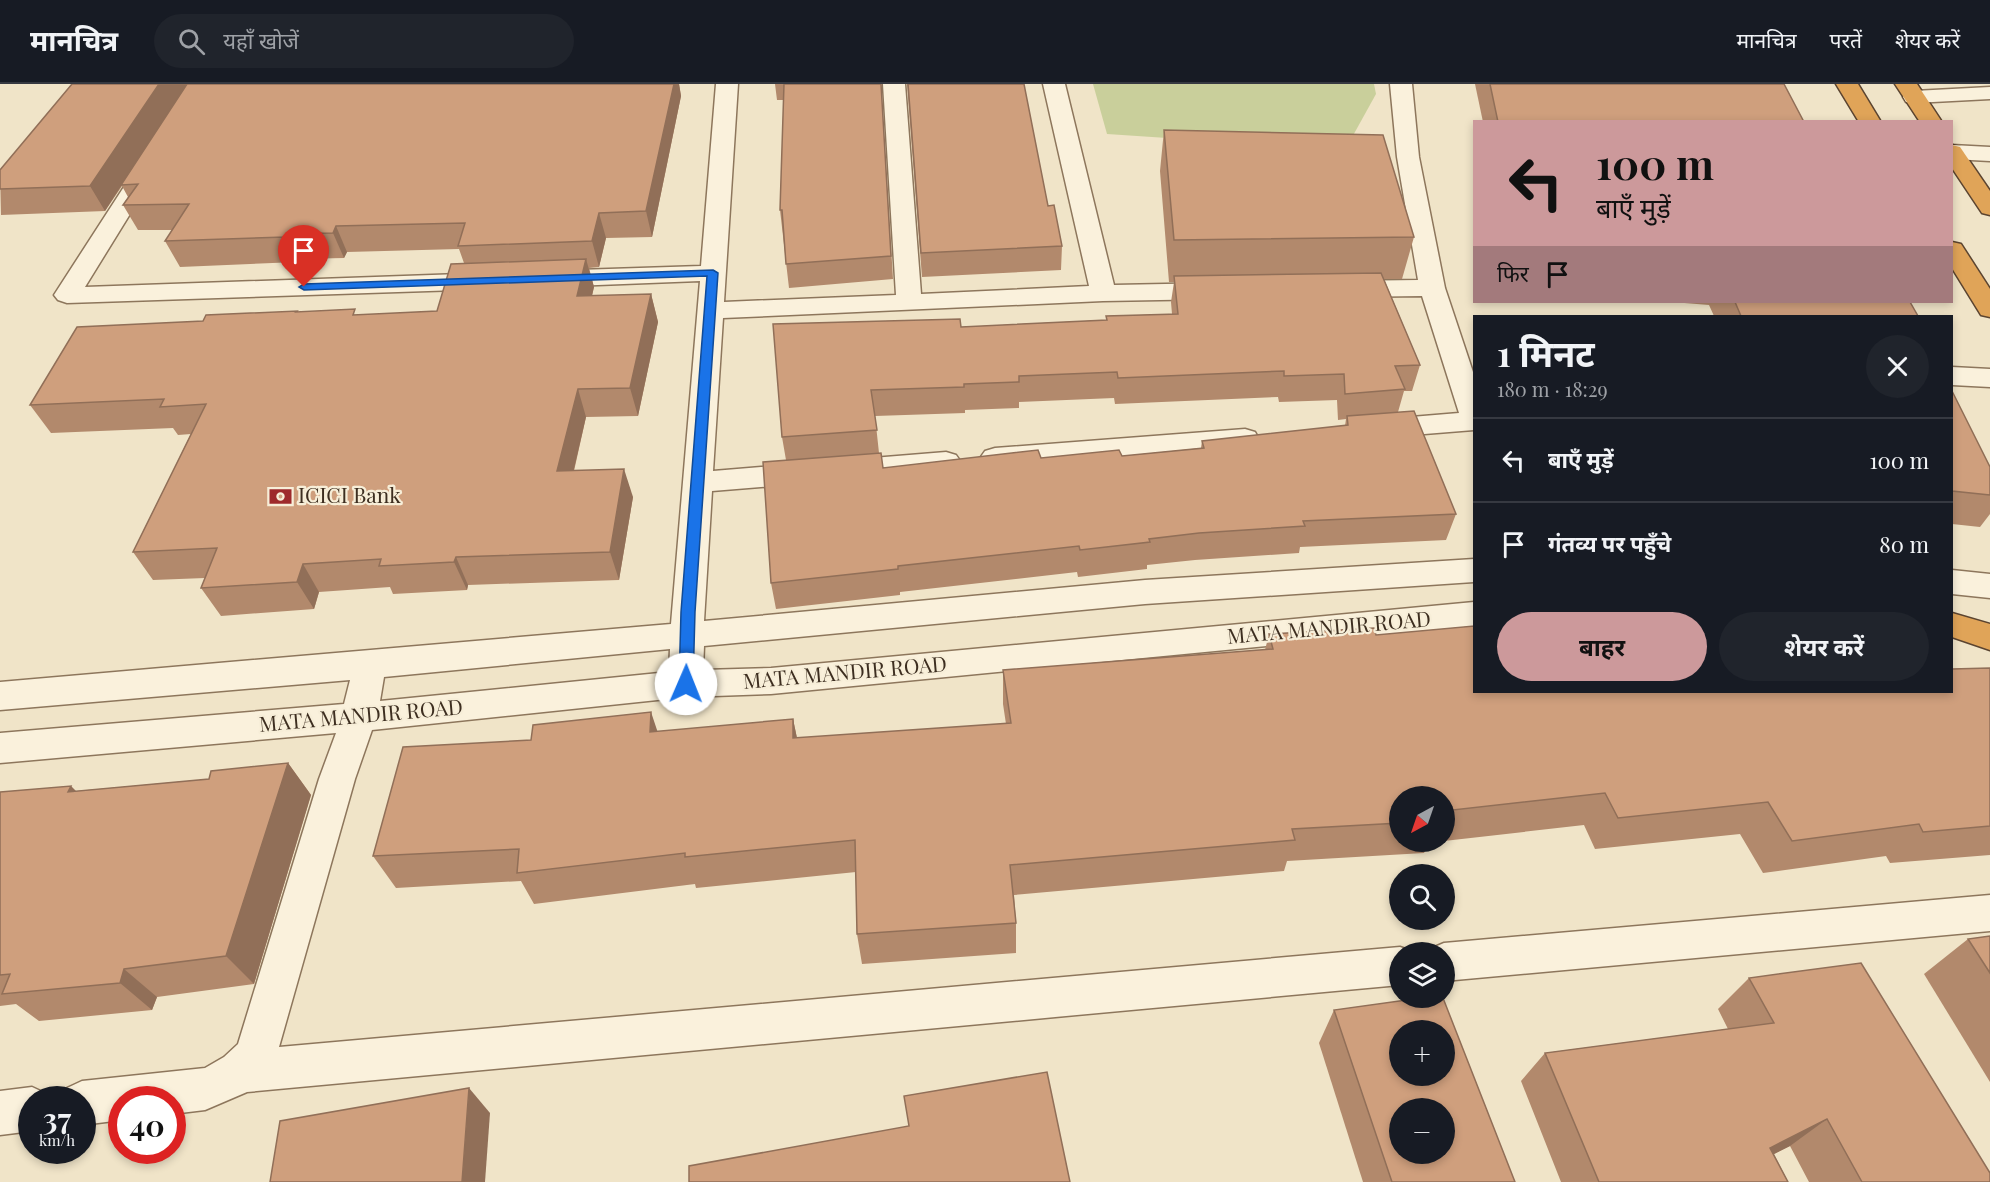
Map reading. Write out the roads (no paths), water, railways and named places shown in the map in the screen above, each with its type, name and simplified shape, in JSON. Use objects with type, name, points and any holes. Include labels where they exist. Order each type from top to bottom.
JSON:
[{"type":"highway","points":[[1846,84],[1869,120]]},
{"type":"highway","points":[[1910,90],[1930,120]]},
{"type":"highway","points":[[1953,153],[1990,208]]},
{"type":"highway","points":[[1953,251],[1990,309]]},
{"type":"highway","points":[[1953,625],[1990,637]]},
{"type":"street","points":[[686,684],[687,634],[727,84]]},
{"type":"street","points":[[894,84],[909,302]]},
{"type":"street","points":[[1054,84],[1103,293]]},
{"type":"street","points":[[1401,84],[1408,157],[1432,288],[1473,412]]},
{"type":"street","points":[[1910,90],[1990,93]]},
{"type":"street","points":[[159,149],[67,295],[713,273]]},
{"type":"street","points":[[1953,152],[1990,154]]},
{"type":"street","points":[[1315,289],[1432,288]]},
{"type":"street","points":[[710,311],[1103,293],[1244,291]]},
{"type":"street","points":[[1953,376],[1990,378]]},
{"type":"street","points":[[1344,431],[1473,421]]},
{"type":"street","points":[[698,482],[1273,437]]},
{"type":"street","points":[[0,696],[370,665],[1145,592],[1473,571]]},
{"type":"street","points":[[1953,582],[1990,586]]},
{"type":"street","name":"MATA MANDIR ROAD","points":[[0,748],[359,717],[686,684],[771,681],[1473,614]]},
{"type":"street","points":[[1953,625],[1990,630]]},
{"type":"street","points":[[96,1101],[206,1089],[223,1083],[243,1071],[255,1056],[337,779],[359,717],[370,665]]},
{"type":"street","points":[[1455,961],[1990,913]]},
{"type":"street","points":[[243,1071],[1389,967]]},
{"type":"street","points":[[0,1113],[18,1111]]},
{"type":"place","name":"ICICI Bank","points":[[280,496]]}]
